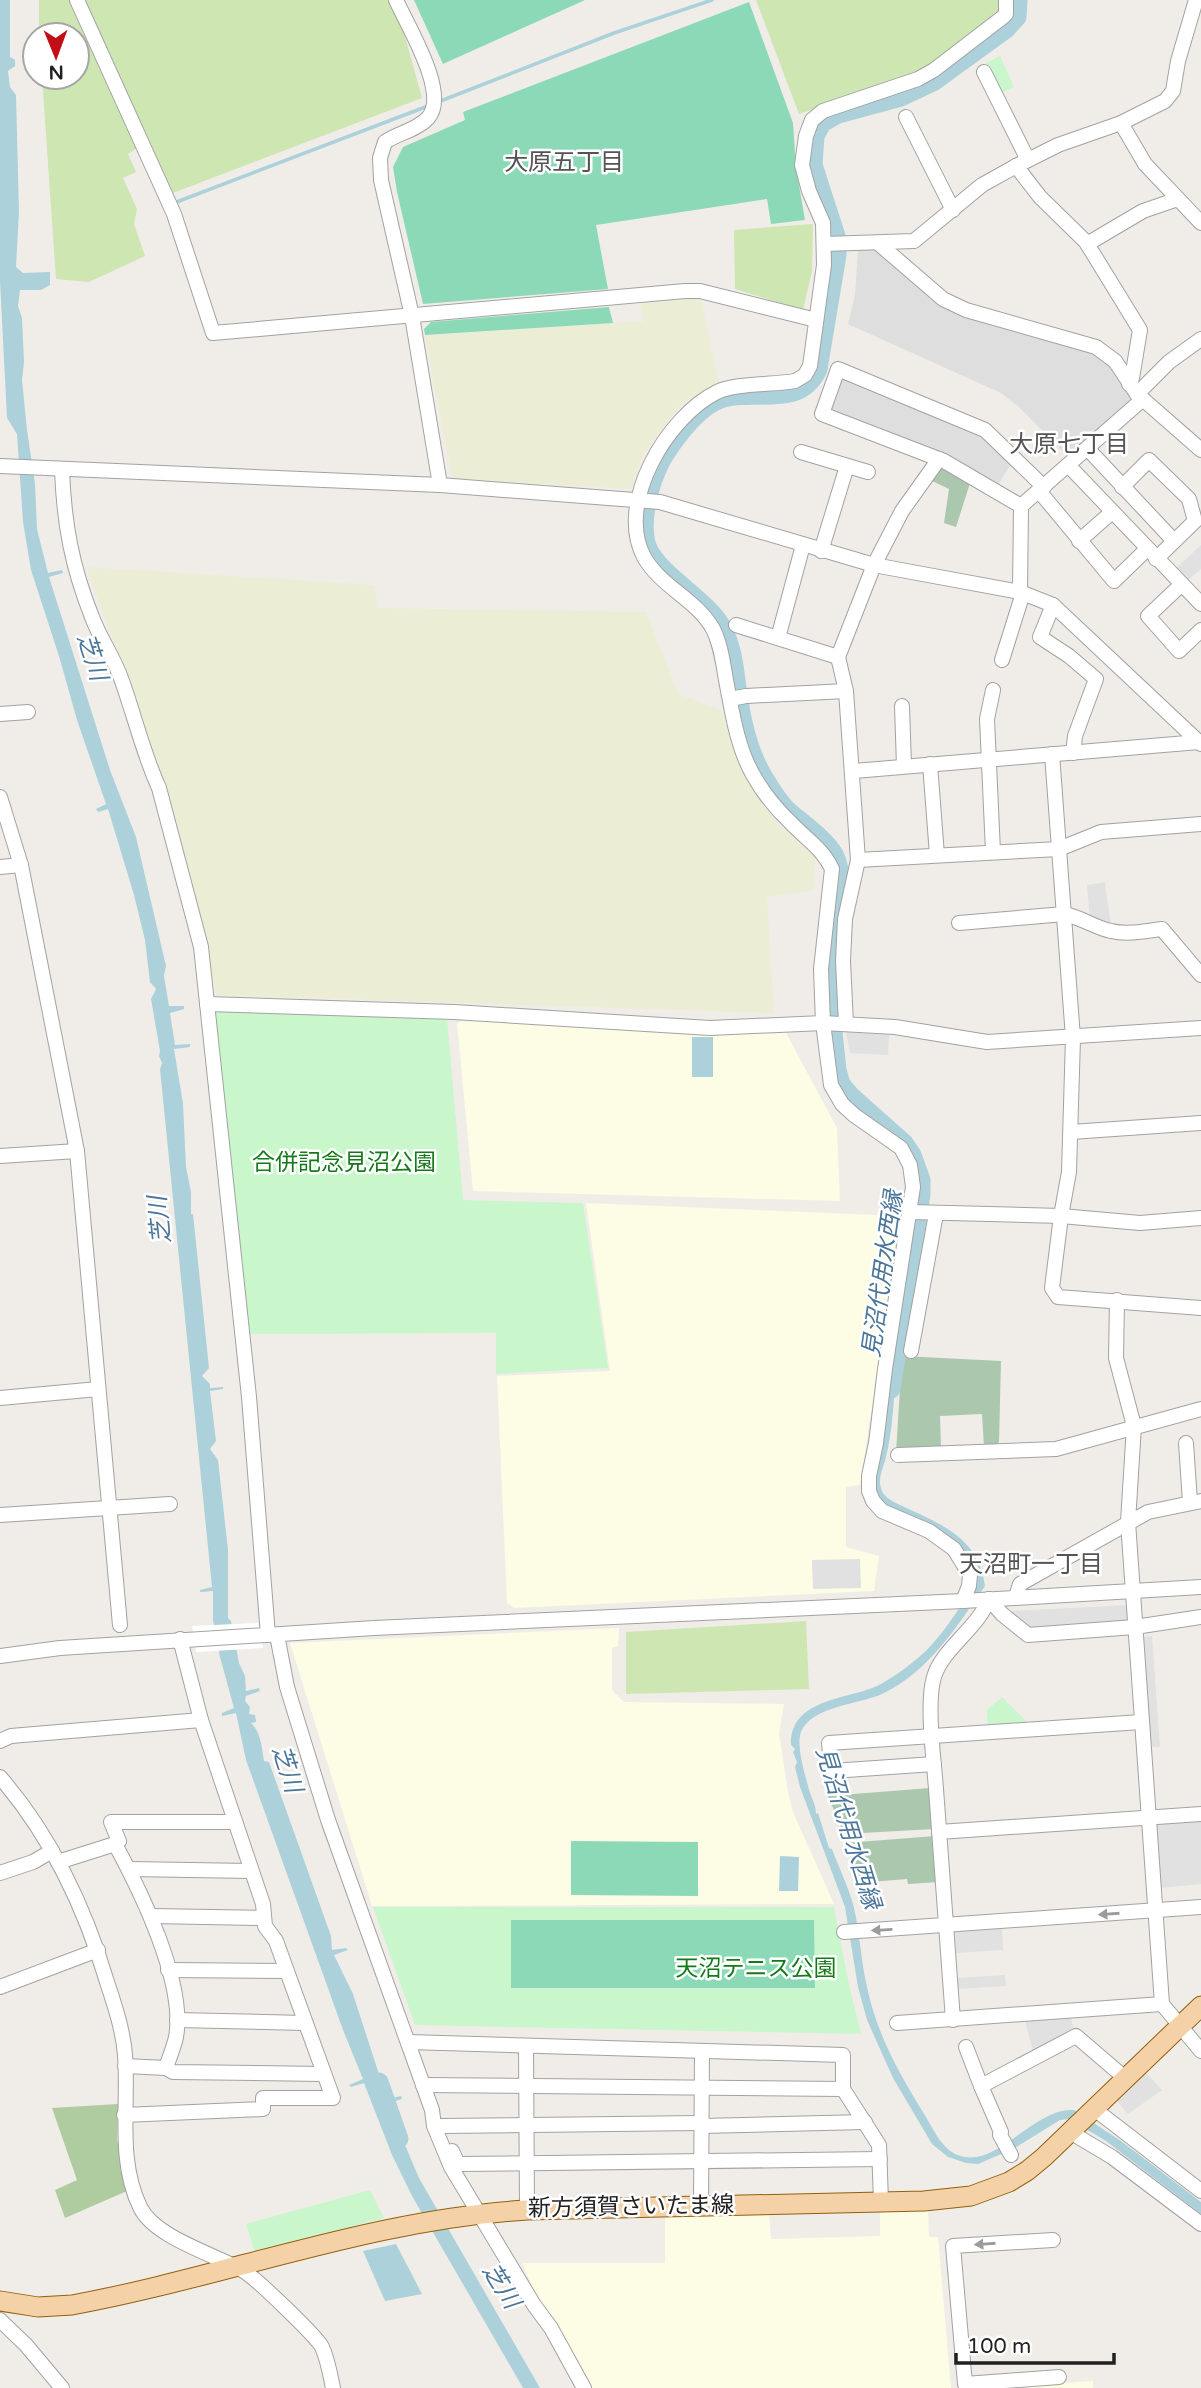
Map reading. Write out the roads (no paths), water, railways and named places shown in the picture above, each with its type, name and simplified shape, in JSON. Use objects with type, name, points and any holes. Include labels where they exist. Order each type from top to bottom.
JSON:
[{"type":"main road","name":"新方須賀さいたま線","points":[[2,2310],[72,2305],[394,2229],[474,2214],[527,2210],[946,2200],[990,2190],[1027,2171],[1201,2006]]},
{"type":"street","points":[[77,0],[174,214],[213,333],[700,291],[816,320]]},
{"type":"street","points":[[396,0],[432,79],[435,96],[430,117],[420,125],[385,142],[380,158],[381,180],[412,316],[440,485]]},
{"type":"street","points":[[961,1601],[969,1586],[970,1575],[954,1549],[929,1531],[882,1511],[869,1491],[885,1368],[914,1186],[910,1165],[901,1148],[848,1110],[831,1085],[823,1023],[822,947],[832,869],[826,855],[766,796],[745,759],[717,637],[708,621],[652,568],[643,556],[637,526],[637,499],[661,445],[690,411],[724,389],[795,381],[805,375],[810,366],[822,286],[824,244],[820,212],[809,191],[802,165],[806,136],[812,120],[822,111],[902,86],[934,70],[1003,18],[1006,14],[1006,0]]},
{"type":"street","points":[[824,244],[914,241],[982,185],[1058,145],[1121,123],[1170,97],[1196,0]]},
{"type":"street","points":[[984,72],[1022,163],[1040,197],[1087,244],[1140,330],[1132,378],[1136,393]]},
{"type":"street","points":[[906,117],[953,210]]},
{"type":"street","points":[[1121,123],[1145,164],[1201,223]]},
{"type":"street","points":[[1087,244],[1143,211],[1178,199]]},
{"type":"street","points":[[878,243],[943,299],[966,310],[1096,347],[1115,361],[1136,393],[1201,450]]},
{"type":"street","points":[[1021,506],[1087,449],[1136,393],[1169,362],[1201,339]]},
{"type":"street","points":[[1021,506],[939,459],[822,414],[838,369],[985,430],[1041,489],[1079,541],[1114,580],[1174,541],[1195,521],[1189,499],[1150,460],[1122,487]]},
{"type":"street","points":[[1087,449],[1174,541]]},
{"type":"street","points":[[801,452],[868,472]]},
{"type":"street","points":[[846,1024],[842,961],[845,919],[858,860],[854,771],[846,691],[838,657],[874,565],[902,511],[939,459]]},
{"type":"street","points":[[3,466],[440,485],[660,502],[874,565],[1022,593],[1053,605],[1200,743]]},
{"type":"street","points":[[821,551],[847,466]]},
{"type":"street","points":[[1068,466],[1201,604]]},
{"type":"street","points":[[60,469],[70,550],[92,617],[121,678],[148,764],[159,788],[201,947],[249,1397],[269,1635],[328,1820],[432,2109],[458,2164],[880,2159]]},
{"type":"street","points":[[1002,660],[1022,593],[1021,506]]},
{"type":"street","points":[[1079,541],[1112,512]]},
{"type":"street","points":[[778,638],[803,545]]},
{"type":"street","points":[[1182,584],[1148,617],[1179,651],[1201,631]]},
{"type":"street","points":[[1053,605],[1040,637],[1069,656],[1096,679],[1075,736],[1073,753]]},
{"type":"street","points":[[736,625],[838,657]]},
{"type":"street","points":[[993,690],[987,719],[993,852]]},
{"type":"street","points":[[730,699],[846,691]]},
{"type":"street","points":[[902,706],[904,766]]},
{"type":"street","points":[[0,714],[28,712]]},
{"type":"street","points":[[854,771],[1200,743]]},
{"type":"street","points":[[1052,754],[1073,1038],[1069,1172],[1060,1216],[1052,1288],[1058,1297],[1201,1308]]},
{"type":"street","points":[[930,764],[937,855]]},
{"type":"street","points":[[0,797],[21,865],[77,1151],[120,1625]]},
{"type":"street","points":[[858,860],[1059,849],[1101,832],[1201,824]]},
{"type":"street","points":[[0,867],[21,865]]},
{"type":"street","points":[[959,923],[1064,914],[1109,931],[1129,933],[1162,929],[1201,975]]},
{"type":"street","points":[[207,1004],[454,1012],[710,1028],[846,1024],[895,1027],[987,1042],[1201,1028]]},
{"type":"street","points":[[1071,1132],[1201,1123]]},
{"type":"street","points":[[0,1156],[77,1151]]},
{"type":"street","points":[[910,1212],[1060,1216],[1140,1223],[1201,1218]]},
{"type":"street","points":[[911,1351],[935,1214]]},
{"type":"street","points":[[1117,1300],[1116,1358],[1134,1426],[1128,1522],[1131,1591],[1162,2004],[1201,2051]]},
{"type":"street","points":[[0,1398],[98,1389]]},
{"type":"street","points":[[898,1455],[1056,1448],[1201,1409]]},
{"type":"street","points":[[1016,1598],[1020,1584],[1128,1522],[1148,1512],[1196,1502],[1186,1443]]},
{"type":"street","points":[[0,1515],[170,1504]]},
{"type":"street","points":[[0,1656],[60,1648],[374,1628],[1201,1587]]},
{"type":"street","points":[[986,1599],[1028,1635],[1135,1627],[1201,1617]]},
{"type":"street","points":[[953,2020],[932,1738],[932,1689],[934,1675],[959,1639],[984,1612],[986,1599]]},
{"type":"street","points":[[124,2115],[263,2109],[263,2098],[333,2098],[276,1941],[265,1926],[263,1904],[201,1720],[185,1639]]},
{"type":"street","points":[[0,1741],[11,1736],[201,1720]]},
{"type":"street","points":[[934,1764],[832,1771],[829,1743],[1141,1722]]},
{"type":"street","points":[[0,1777],[30,1815],[55,1857],[79,1903],[97,1950],[119,2024],[125,2066],[127,2160],[131,2185],[140,2209],[158,2228],[243,2270],[302,2324],[320,2344],[333,2388]]},
{"type":"street","points":[[939,1832],[1201,1814]]},
{"type":"street","points":[[0,1873],[33,1862],[115,1844],[119,1841],[111,1822],[234,1822]]},
{"type":"street","points":[[115,1844],[152,1916],[175,2000],[176,2038],[166,2068]]},
{"type":"street","points":[[129,1869],[251,1871]]},
{"type":"street","points":[[850,1932],[1201,1907]]},
{"type":"street","points":[[152,1916],[264,1918]]},
{"type":"street","points":[[1,1984],[97,1950]]},
{"type":"street","points":[[168,1970],[286,1971]]},
{"type":"street","points":[[897,2023],[1162,2004]]},
{"type":"street","points":[[177,2020],[305,2023]]},
{"type":"street","points":[[981,2086],[1076,2036],[1125,2078]]},
{"type":"street","points":[[408,2042],[843,2055],[843,2089],[879,2145],[881,2202]]},
{"type":"street","points":[[526,2046],[527,2210]]},
{"type":"street","points":[[966,2047],[1010,2153]]},
{"type":"street","points":[[701,2206],[702,2051]]},
{"type":"street","points":[[125,2066],[166,2068],[173,2072],[323,2074]]},
{"type":"street","points":[[423,2085],[843,2089]]},
{"type":"street","points":[[432,2109],[434,2126],[474,2214],[551,2328],[584,2388]]},
{"type":"street","points":[[1091,2110],[1197,2182]]},
{"type":"street","points":[[441,2126],[865,2122]]},
{"type":"street","points":[[1073,2129],[1201,2224]]},
{"type":"street","points":[[1054,2240],[953,2246],[965,2384],[1059,2377]]},
{"type":"street","points":[[2,2310],[26,2346],[62,2388]]},
{"type":"water","points":[[0,0],[10,0],[10,57],[15,60],[15,66],[8,71],[10,87],[16,95],[19,212],[16,267],[23,273],[50,272],[50,285],[41,290],[20,290],[18,306],[22,318],[22,380],[35,484],[37,529],[48,573],[62,570],[63,573],[49,577],[110,770],[136,837],[166,966],[164,976],[169,1006],[184,1006],[184,1009],[170,1013],[175,1045],[190,1044],[190,1047],[174,1049],[183,1104],[186,1167],[191,1192],[191,1214],[209,1368],[202,1376],[210,1384],[210,1388],[223,1387],[210,1391],[216,1441],[210,1449],[218,1460],[228,1550],[228,1618],[231,1621],[239,1663],[245,1676],[246,1691],[259,1688],[260,1691],[246,1696],[245,1701],[250,1707],[249,1714],[255,1715],[256,1722],[251,1723],[259,1736],[264,1761],[269,1762],[331,1936],[332,1950],[348,1950],[334,1955],[353,1994],[387,2099],[401,2096],[402,2099],[388,2103],[387,2111],[394,2119],[419,2178],[540,2388],[523,2388],[412,2196],[392,2155],[364,2083],[351,2087],[349,2085],[363,2079],[246,1760],[236,1713],[222,1716],[222,1713],[234,1708],[213,1620],[213,1591],[200,1592],[212,1587],[160,1069],[162,1063],[151,999],[156,989],[150,982],[145,940],[108,809],[98,812],[96,809],[106,804],[31,570],[23,522],[17,434],[7,418],[0,281]]},
{"type":"water","points":[[692,1037],[713,1037],[713,1077],[692,1077]]},
{"type":"water","points":[[889,1364],[896,1365],[890,1438],[880,1478],[882,1491],[891,1500],[943,1526],[966,1543],[981,1569],[985,1586],[941,1647],[914,1673],[882,1694],[823,1712],[812,1718],[800,1736],[802,1764],[816,1814],[818,1813],[829,1848],[832,1849],[854,1908],[865,1977],[877,2022],[907,2086],[937,2135],[951,2152],[965,2157],[978,2157],[992,2152],[1046,2117],[1060,2111],[1074,2110],[1121,2141],[1201,2202],[1201,2214],[1106,2141],[1069,2119],[1060,2120],[1013,2149],[978,2164],[948,2157],[932,2144],[893,2078],[867,2020],[858,1987],[845,1907],[800,1787],[793,1752],[795,1749],[791,1745],[793,1730],[809,1710],[877,1686],[913,1662],[941,1633],[975,1586],[973,1570],[887,1508],[874,1491]]},
{"type":"water","points":[[780,1856],[799,1857],[798,1891],[779,1891]]},
{"type":"water","points":[[396,2244],[422,2294],[385,2301],[363,2251]]},
{"type":"waterway","points":[[438,102],[614,33],[712,0]]},
{"type":"waterway","name":"見沼代用水西縁","points":[[891,1389],[921,1180],[912,1155],[904,1143],[851,1096],[841,1084],[837,1070],[828,986],[829,956],[840,875],[837,862],[822,839],[782,804],[761,772],[745,732],[727,637],[705,607],[659,565],[651,554],[644,533],[645,512],[661,461],[691,420],[706,407],[727,397],[785,394],[798,390],[809,382],[818,369],[837,255],[836,236],[813,165],[815,136],[822,123],[838,114],[901,97],[933,82],[1006,29],[1017,17],[1018,0]]},
{"type":"waterway","points":[[174,203],[428,106]]},
{"type":"waterway","name":"芝川","points":[[379,2082],[399,2139]]},
{"type":"district","name":"大原五丁目","points":[[564,162]]},
{"type":"district","name":"大原七丁目","points":[[1069,444]]},
{"type":"district","name":"天沼町一丁目","points":[[1031,1564]]},
{"type":"park label","name":"合併記念見沼公園","points":[[344,1163]]},
{"type":"park label","name":"天沼テニス公園","points":[[756,1969]]}]
